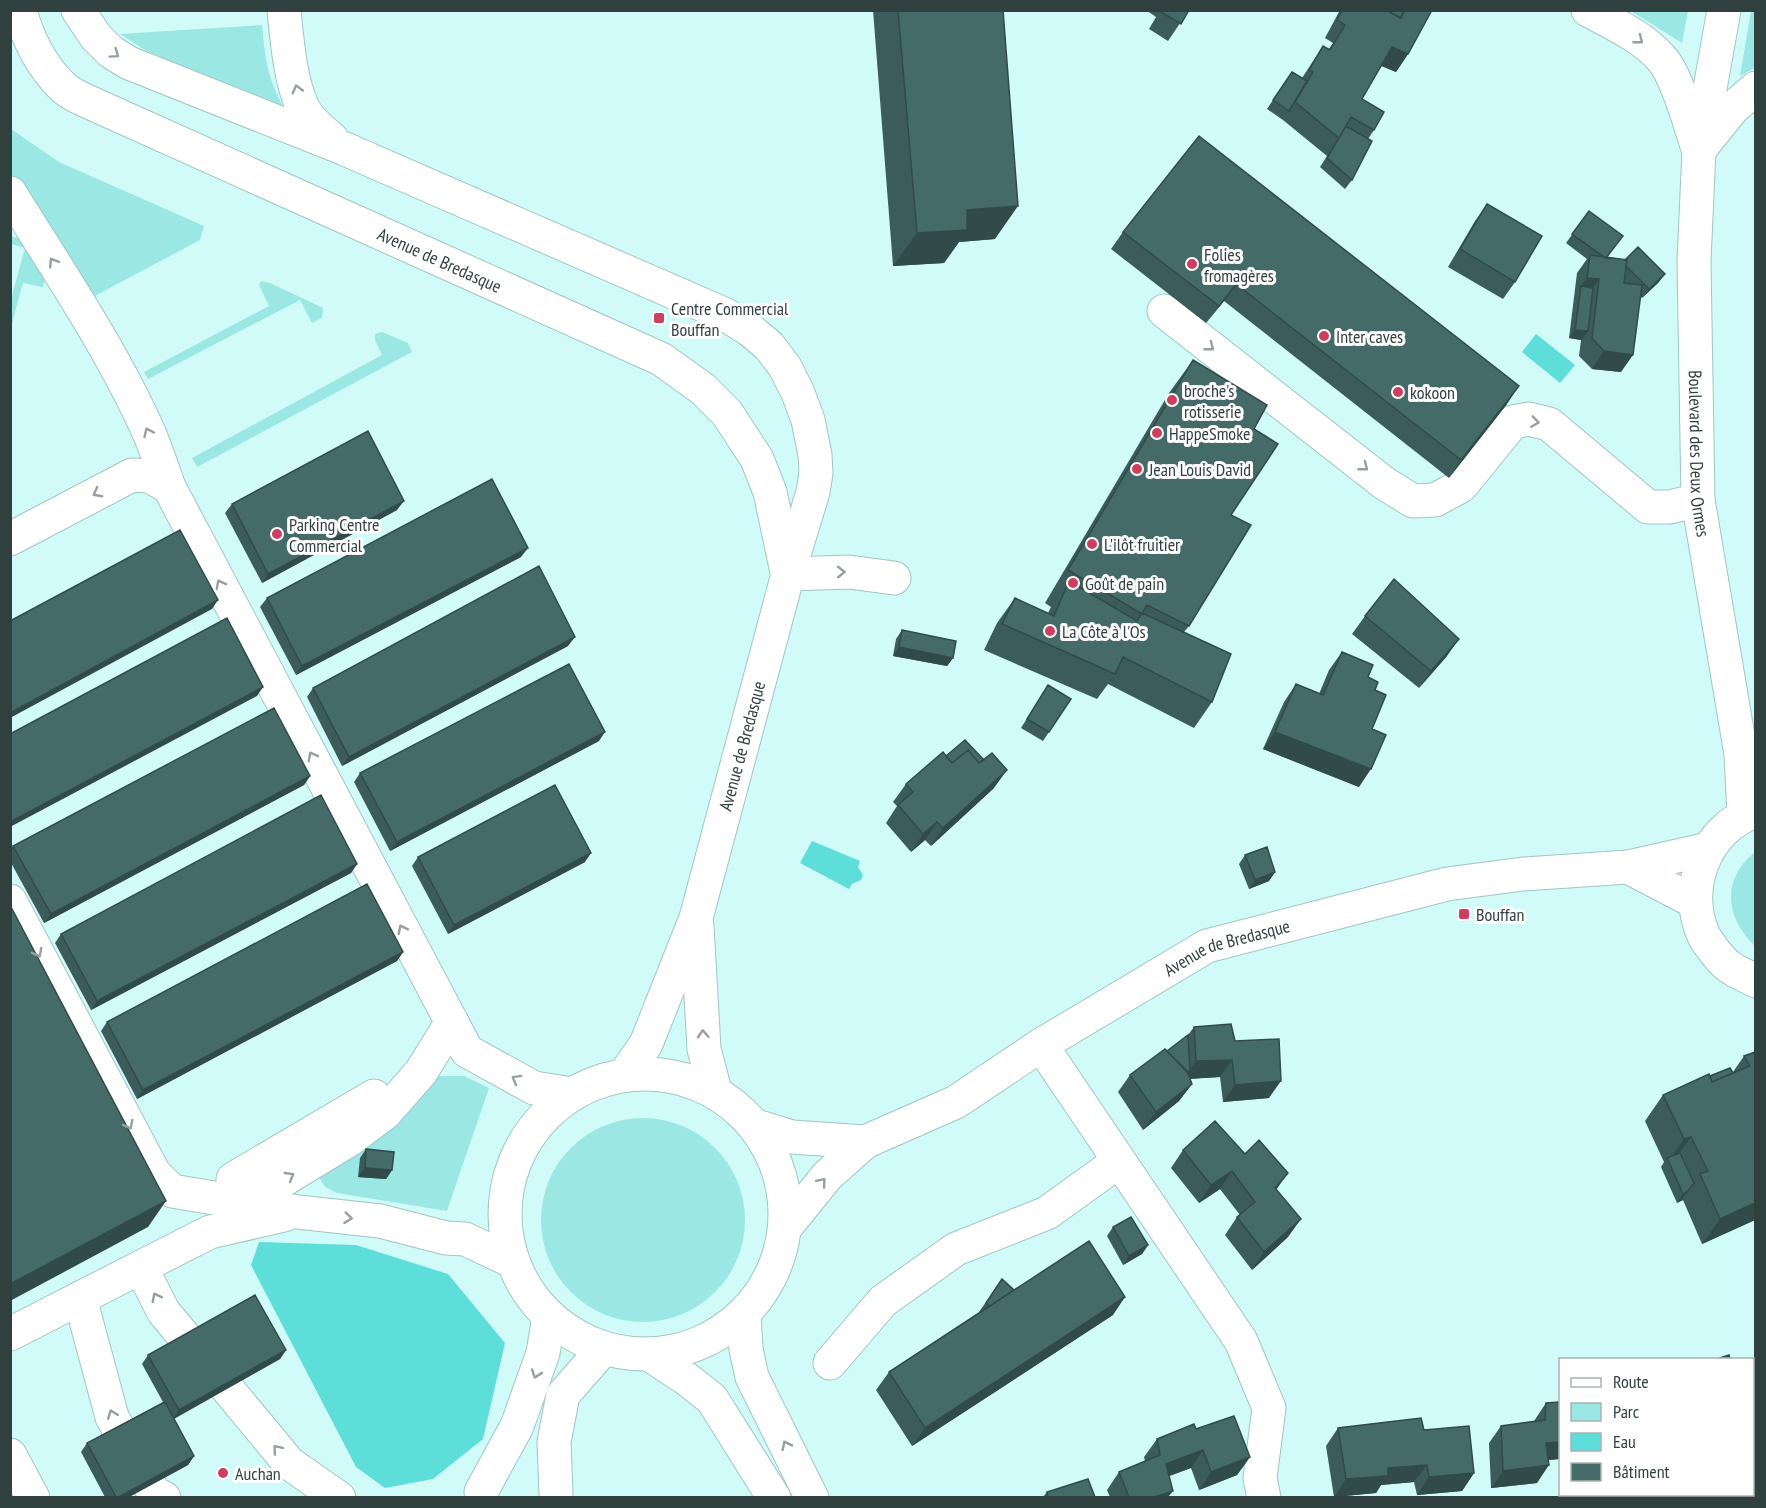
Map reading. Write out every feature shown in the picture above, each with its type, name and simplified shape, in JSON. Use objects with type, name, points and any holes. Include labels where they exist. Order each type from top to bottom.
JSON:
[{"type":"street","name":"Avenue de Bredasque","points":[[20,10],[30,39],[47,68],[65,89],[102,108],[167,135],[661,359],[703,389],[727,413],[757,459],[770,492],[788,574]]},
{"type":"street","name":"Avenue de Bredasque","points":[[78,10],[96,37],[111,52],[129,63],[345,149],[726,315],[750,330],[769,346],[785,367],[808,420],[815,455],[816,473],[813,492],[788,574],[696,918],[646,1044],[625,1074]]},
{"type":"street","name":"Avenue de Bredasque","points":[[284,10],[296,89],[303,108],[325,134],[345,149]]},
{"type":"street","name":"Boulevard des Deux Ormes","points":[[1588,10],[1634,35],[1664,60],[1679,92],[1699,150]]},
{"type":"street","name":"Boulevard des Deux Ormes","points":[[1724,10],[1699,150],[1694,261],[1698,500],[1748,760],[1750,813]]},
{"type":"street","points":[[1699,150],[1733,108],[1755,88]]},
{"type":"street","points":[[10,193],[75,297],[122,382],[151,437],[169,487],[467,1051],[534,1088],[572,1094]]},
{"type":"street","points":[[1164,311],[1384,483],[1413,501],[1435,500],[1461,486],[1513,422],[1529,419],[1549,424],[1648,507],[1670,507],[1698,500]]},
{"type":"street","points":[[10,539],[132,475],[149,476],[169,487]]},
{"type":"street","points":[[788,574],[849,572],[894,578]]},
{"type":"street","points":[[1750,813],[1724,829],[1708,849],[1697,874],[1695,902],[1704,937],[1727,965],[1755,981]]},
{"type":"street","name":"Avenue de Bredasque","points":[[785,1228],[826,1176],[865,1142],[956,1102],[1041,1045],[1207,946],[1447,884],[1523,874],[1628,867],[1708,849]]},
{"type":"street","points":[[1628,867],[1695,902]]},
{"type":"street","points":[[10,901],[154,1173],[172,1191],[298,1212],[380,1221],[446,1238],[465,1239],[512,1260]]},
{"type":"street","name":"Avenue de Bredasque","points":[[696,918],[704,1049],[715,1091]]},
{"type":"street","points":[[237,1201],[285,1179],[349,1140],[386,1113],[421,1072],[452,1022]]},
{"type":"street","points":[[1041,1045],[1241,1341],[1269,1408],[1260,1478],[1264,1497]]},
{"type":"street","points":[[625,1074],[671,1076],[715,1091],[737,1106],[756,1125],[774,1157],[784,1192],[785,1228],[778,1260],[765,1288],[744,1314],[707,1340],[650,1355],[604,1348],[575,1336],[549,1317],[527,1291],[512,1260],[505,1223],[507,1185],[520,1149],[542,1118],[572,1094],[598,1082],[625,1074]]},
{"type":"street","name":"Avenue de Bredasque","points":[[756,1125],[792,1137],[865,1142]]},
{"type":"street","points":[[830,1363],[883,1301],[956,1249],[1047,1213],[1118,1162]]},
{"type":"street","points":[[10,1334],[210,1232],[298,1212]]},
{"type":"street","points":[[141,1267],[164,1311],[289,1463],[339,1497]]},
{"type":"street","points":[[80,1298],[112,1417],[154,1493],[164,1497]]},
{"type":"street","points":[[744,1314],[746,1349],[752,1377],[812,1497]]},
{"type":"street","points":[[481,1492],[518,1426],[543,1353],[549,1317]]},
{"type":"street","points":[[556,1494],[554,1442],[563,1395],[604,1348]]},
{"type":"street","points":[[650,1355],[712,1399],[774,1497]]},
{"type":"street","points":[[10,1455],[33,1497]]},
{"type":"green space","points":[[1631,11],[1688,11],[1682,43]]},
{"type":"green space","points":[[1751,11],[1755,11],[1755,68],[1740,76]]},
{"type":"green space","points":[[262,25],[270,75],[282,104],[280,110],[145,50],[120,34]]},
{"type":"green space","points":[[11,129],[59,162],[204,226],[200,240],[91,298],[58,239],[11,176]]},
{"type":"green space","points":[[11,237],[21,238],[45,276],[43,287],[23,283],[11,327],[11,299],[25,248],[11,244]]},
{"type":"green space","points":[[261,281],[323,308],[322,318],[312,323],[300,300],[148,379],[144,372],[269,306],[259,285]]},
{"type":"green space","points":[[382,332],[408,343],[412,352],[197,467],[192,458],[382,355],[375,340],[375,334]]},
{"type":"green space","points":[[1755,852],[1755,946],[1738,923],[1731,899],[1736,874]]},
{"type":"green space","points":[[438,1076],[464,1076],[489,1088],[447,1211],[337,1193],[325,1187],[318,1175]]},
{"type":"green space","points":[[633,1118],[653,1118],[673,1122],[691,1130],[708,1141],[722,1155],[741,1190],[745,1220],[741,1250],[733,1268],[722,1285],[708,1299],[673,1318],[653,1322],[633,1322],[613,1318],[595,1310],[578,1299],[564,1285],[545,1250],[541,1230],[541,1210],[545,1190],[553,1172],[564,1155],[578,1141],[613,1122]]},
{"type":"water","points":[[1536,334],[1575,365],[1560,383],[1522,352]]},
{"type":"water","points":[[812,841],[860,861],[858,867],[863,875],[861,880],[852,884],[849,889],[800,863]]},
{"type":"water","points":[[259,1242],[356,1245],[448,1274],[505,1343],[483,1439],[433,1479],[385,1488],[356,1467],[251,1265]]},
{"type":"building","points":[[898,10],[1003,10],[1018,206],[967,210],[967,230],[917,233]]},
{"type":"building","points":[[1162,10],[1189,10],[1181,24],[1161,12]]},
{"type":"building","points":[[1342,10],[1386,10],[1401,18],[1405,10],[1432,10],[1408,54],[1392,47],[1362,99],[1384,112],[1374,130],[1351,117],[1339,138],[1295,102],[1313,72],[1309,70],[1323,46],[1330,50],[1345,25],[1337,20]]},
{"type":"building","points":[[1386,10],[1403,10],[1404,11],[1400,18]]},
{"type":"building","points":[[1292,72],[1307,81],[1289,111],[1273,100]]},
{"type":"building","points":[[1346,126],[1372,141],[1352,180],[1327,158]]},
{"type":"building","points":[[1199,136],[1519,386],[1461,460],[1236,284],[1219,306],[1123,232]]},
{"type":"building","points":[[1487,204],[1542,236],[1515,282],[1460,249]]},
{"type":"building","points":[[1589,211],[1623,236],[1606,258],[1572,234]]},
{"type":"building","points":[[1638,247],[1665,274],[1649,289],[1626,266],[1627,260],[1625,260]]},
{"type":"building","points":[[1590,255],[1627,260],[1624,283],[1642,285],[1633,355],[1604,351],[1592,338],[1599,279],[1587,278]]},
{"type":"building","points":[[1581,286],[1593,288],[1588,331],[1575,330]]},
{"type":"building","points":[[1193,360],[1267,405],[1254,429],[1278,444],[1231,515],[1251,525],[1189,626],[1147,605],[1142,614],[1068,570]]},
{"type":"building","points":[[368,431],[404,501],[268,574],[232,504]]},
{"type":"building","points":[[492,479],[528,548],[302,666],[267,598]]},
{"type":"building","points":[[180,530],[218,600],[10,713],[10,621]]},
{"type":"building","points":[[539,566],[575,637],[349,757],[313,688]]},
{"type":"building","points":[[1394,579],[1459,639],[1431,671],[1365,616]]},
{"type":"building","points":[[1069,581],[1137,621],[1142,613],[1231,654],[1212,702],[1123,657],[1115,674],[1002,624],[1015,598],[1054,616]]},
{"type":"building","points":[[227,618],[263,687],[10,822],[10,734]]},
{"type":"building","points":[[902,630],[956,641],[953,658],[899,647]]},
{"type":"building","points":[[1342,652],[1373,665],[1368,677],[1378,682],[1375,690],[1386,695],[1372,729],[1386,735],[1371,769],[1275,732],[1296,684],[1323,695]]},
{"type":"building","points":[[569,664],[605,732],[397,842],[360,773]]},
{"type":"building","points":[[1048,685],[1071,699],[1049,732],[1027,719]]},
{"type":"building","points":[[274,708],[310,776],[51,914],[13,846]]},
{"type":"building","points":[[965,740],[984,760],[979,763],[968,750],[952,763],[946,756]]},
{"type":"building","points":[[968,750],[979,763],[992,753],[1007,770],[943,828],[937,822],[923,834],[898,805],[913,792],[906,784],[943,752],[952,763]]},
{"type":"building","points":[[555,785],[591,853],[454,925],[418,857]]},
{"type":"building","points":[[321,795],[357,864],[97,1001],[61,934]]},
{"type":"building","points":[[1267,847],[1275,872],[1255,880],[1245,855]]},
{"type":"building","points":[[367,884],[403,952],[143,1090],[107,1022]]},
{"type":"building","points":[[10,905],[166,1201],[10,1284]]},
{"type":"building","points":[[1231,1024],[1235,1041],[1279,1039],[1281,1081],[1235,1085],[1232,1060],[1196,1061],[1194,1027]]},
{"type":"building","points":[[1188,1035],[1190,1070],[1188,1073],[1167,1051]]},
{"type":"building","points":[[1165,1049],[1187,1071],[1192,1084],[1156,1112],[1130,1075]]},
{"type":"building","points":[[1755,1052],[1755,1203],[1720,1219],[1700,1174],[1708,1171],[1691,1137],[1684,1139],[1663,1095],[1709,1074],[1712,1082],[1750,1066],[1744,1056]]},
{"type":"building","points":[[1730,1068],[1733,1073],[1712,1082],[1710,1076]]},
{"type":"building","points":[[1215,1121],[1245,1154],[1259,1140],[1288,1173],[1275,1188],[1301,1219],[1264,1252],[1237,1217],[1255,1202],[1232,1171],[1211,1185],[1183,1150]]},
{"type":"building","points":[[366,1149],[394,1152],[392,1170],[365,1168]]},
{"type":"building","points":[[1680,1153],[1694,1183],[1683,1194],[1667,1158]]},
{"type":"building","points":[[1131,1217],[1148,1245],[1129,1256],[1113,1227]]},
{"type":"building","points":[[1089,1241],[1125,1297],[925,1428],[889,1372]]},
{"type":"building","points":[[1002,1279],[1014,1290],[990,1306],[986,1303]]},
{"type":"building","points":[[255,1295],[286,1350],[179,1410],[148,1355]]},
{"type":"building","points":[[1754,1377],[1755,1377],[1754,1420]]},
{"type":"building","points":[[165,1402],[194,1456],[116,1497],[87,1443]]},
{"type":"building","points":[[1559,1402],[1559,1442],[1546,1443],[1549,1465],[1503,1471],[1501,1426],[1545,1420],[1546,1403]]},
{"type":"building","points":[[1234,1416],[1250,1457],[1211,1472],[1203,1450],[1166,1464],[1173,1491],[1155,1497],[1129,1497],[1119,1472],[1160,1455],[1157,1439],[1194,1424],[1196,1429]]},
{"type":"building","points":[[1421,1418],[1424,1430],[1469,1426],[1474,1473],[1429,1477],[1427,1465],[1388,1468],[1388,1476],[1346,1479],[1338,1428]]},
{"type":"building","points":[[1088,1479],[1095,1497],[1048,1497],[1047,1492]]},
{"type":"place","name":"Folies fromagères","points":[[1192,264]]},
{"type":"place","name":"Centre Commercial Bouffan","points":[[659,318]]},
{"type":"place","name":"Inter caves","points":[[1324,336]]},
{"type":"place","name":"kokoon","points":[[1398,392]]},
{"type":"place","name":"broche's rotisserie","points":[[1172,400]]},
{"type":"place","name":"HappeSmoke","points":[[1157,433]]},
{"type":"place","name":"Jean Louis David","points":[[1137,469]]},
{"type":"place","name":"Parking Centre Commercial","points":[[277,534]]},
{"type":"place","name":"L'ilôt fruitier","points":[[1092,544]]},
{"type":"place","name":"Goût de pain","points":[[1073,583]]},
{"type":"place","name":"La Côte à l'Os","points":[[1050,631]]},
{"type":"place","name":"Bouffan","points":[[1464,914]]},
{"type":"place","name":"Auchan","points":[[223,1473]]}]
